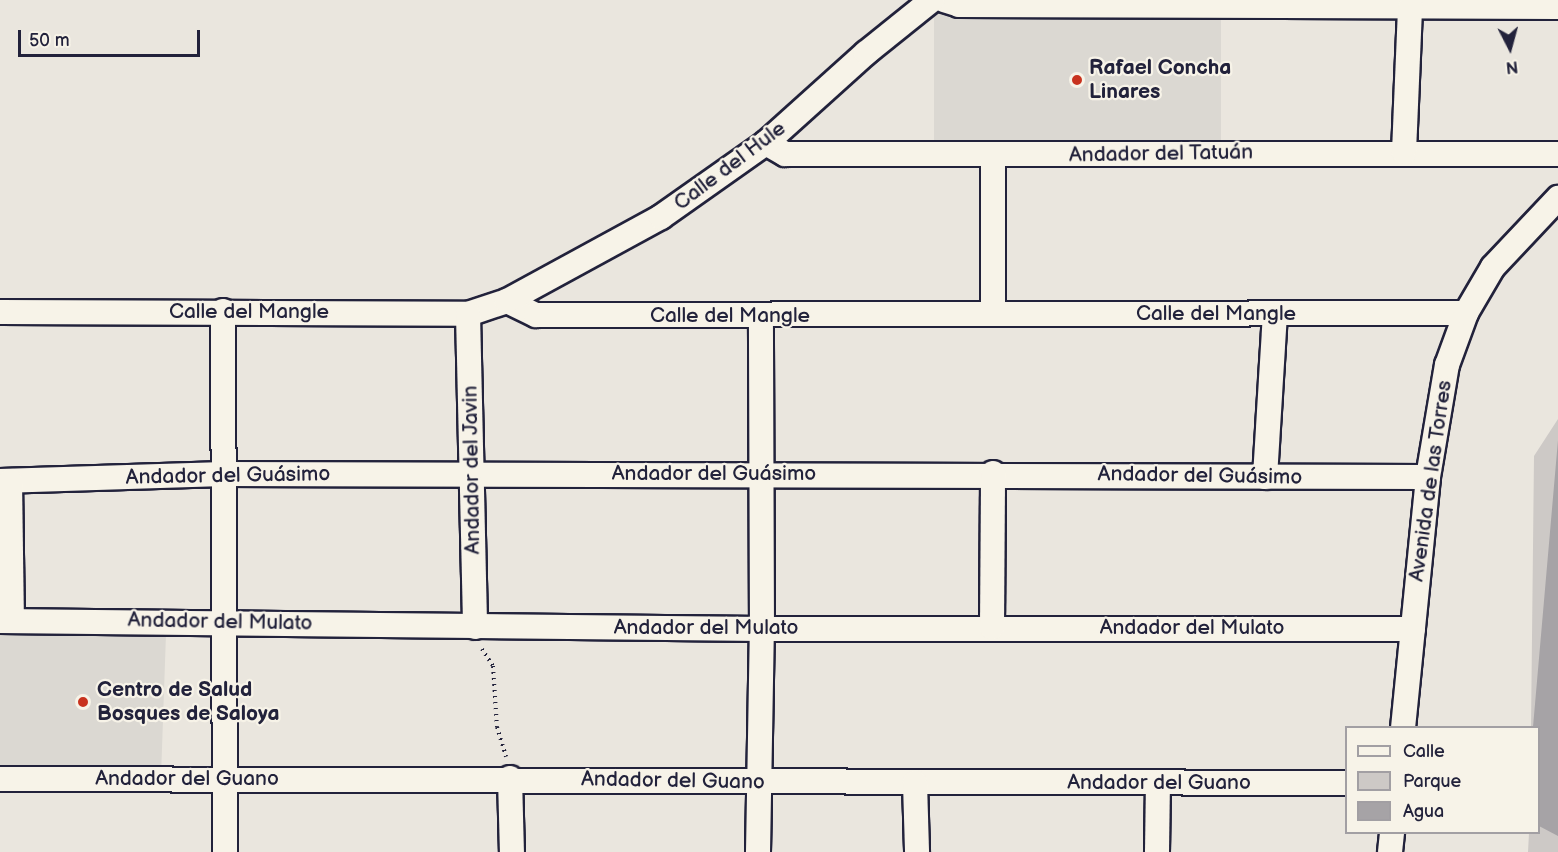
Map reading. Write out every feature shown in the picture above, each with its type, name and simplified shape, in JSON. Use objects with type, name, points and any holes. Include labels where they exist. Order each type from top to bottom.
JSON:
[{"type":"street","name":"Calle del Hule","points":[[507,301],[661,217],[766,143],[866,53],[932,0]]},
{"type":"street","points":[[944,0],[959,5],[1221,3],[1558,7]]},
{"type":"street","points":[[1404,152],[1410,7]]},
{"type":"street","name":"Andador del Tatuán","points":[[766,143],[785,154],[993,156],[1404,152],[1558,154]]},
{"type":"street","points":[[993,156],[993,313]]},
{"type":"street","name":"Avenida de las Torres","points":[[1403,726],[1428,477],[1447,365],[1466,313],[1494,267],[1558,198]]},
{"type":"street","name":"Calle del Mangle","points":[[0,312],[223,311],[468,314],[507,301],[536,315],[760,317],[993,313],[1275,315],[1466,313]]},
{"type":"street","points":[[223,311],[225,852]]},
{"type":"street","name":"Andador del Javin","points":[[468,314],[475,627]]},
{"type":"street","points":[[1266,477],[1275,315]]},
{"type":"street","points":[[758,852],[762,629],[760,317]]},
{"type":"street","points":[[992,627],[993,473]]},
{"type":"street","name":"Andador del Guásimo","points":[[5,481],[224,474],[472,476],[993,473],[1428,477]]},
{"type":"street","points":[[5,481],[6,620]]},
{"type":"street","name":"Andador del Mulato","points":[[6,620],[762,629],[992,627],[1413,629]]},
{"type":"street","points":[[510,778],[512,852]]},
{"type":"street","name":"Andador del Guano","points":[[0,780],[510,778],[915,783],[1345,783]]},
{"type":"street","points":[[915,783],[916,852]]},
{"type":"street","points":[[1157,852],[1158,784]]},
{"type":"street","points":[[1390,852],[1392,834]]},
{"type":"path","points":[[475,627],[480,646],[493,666],[497,727],[510,778]]},
{"type":"shaded area","name":"Rafael Concha Linares","points":[[934,13],[1221,13],[1221,146],[934,146]]},
{"type":"shaded area","name":"Centro de Salud Bosques de Saloya","points":[[0,631],[166,637],[161,772],[0,766]]},
{"type":"green space","points":[[1558,419],[1558,852],[1528,852],[1529,834],[1540,834],[1540,726],[1531,726],[1534,456]]},
{"type":"water","points":[[1558,440],[1558,836],[1540,827],[1540,726],[1533,726]]},
{"type":"place","name":"Rafael Concha Linares","points":[[1077,80]]},
{"type":"place","name":"Centro de Salud Bosques de Saloya","points":[[83,702]]}]
